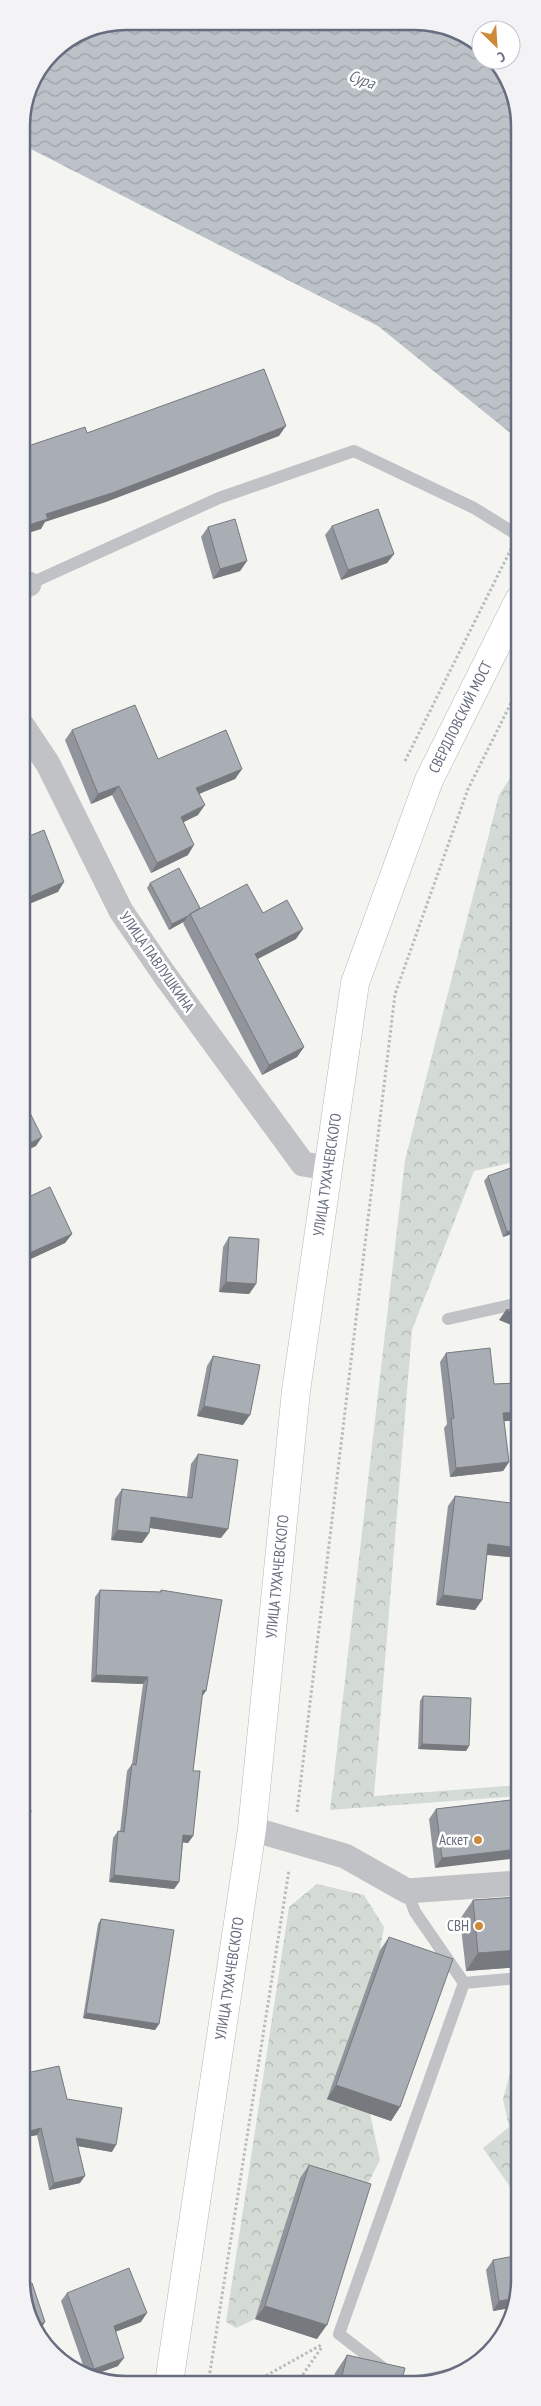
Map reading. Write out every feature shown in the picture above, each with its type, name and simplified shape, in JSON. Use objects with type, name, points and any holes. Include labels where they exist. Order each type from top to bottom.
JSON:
[{"type":"main road","name":"СВЕРДЛОВСКИЙ МОСТ","points":[[429,780],[511,616]]},
{"type":"main road","name":"УЛИЦА ТУХАЧЕВСКОГО","points":[[170,2376],[252,1829],[296,1391],[355,982],[429,780]]},
{"type":"street","name":"УЛИЦА ПАВЛУШКИНА","points":[[30,736],[48,764],[121,911],[164,974],[303,1164],[328,1168]]},
{"type":"street","points":[[252,1829],[344,1856],[407,1891],[511,1884]]},
{"type":"lane","points":[[30,583],[219,498],[354,451],[474,508],[511,529]]},
{"type":"lane","points":[[448,1319],[511,1305]]},
{"type":"lane","points":[[407,1891],[415,1912],[464,1983]]},
{"type":"lane","points":[[464,1983],[511,1979]]},
{"type":"lane","points":[[393,2376],[338,2334],[464,1983]]},
{"type":"path","points":[[405,761],[511,550]]},
{"type":"path","points":[[210,2376],[294,1841],[395,994],[468,789],[511,704]]},
{"type":"path","points":[[265,2376],[326,2341],[302,2376]]},
{"type":"green space","points":[[511,776],[511,1163],[474,1171],[412,1330],[374,1796],[511,1786],[511,1797],[330,1810],[405,1160],[499,795]]},
{"type":"green space","points":[[317,1884],[364,1895],[384,1927],[380,1950],[370,2113],[380,2160],[361,2197],[300,2178],[255,2319],[236,2328],[226,2322],[289,1907]]},
{"type":"green space","points":[[511,2070],[511,2188],[483,2148],[509,2127],[503,2099]]},
{"type":"water","name":"Сура","points":[[120,30],[421,30],[446,35],[471,48],[471,70],[493,70],[506,95],[510,114],[511,434],[378,326],[30,149],[30,120],[33,101],[46,73],[58,58],[89,37]]},
{"type":"building","points":[[264,369],[286,426],[112,493],[46,514],[48,519],[30,525],[30,445],[85,427],[87,433]]},
{"type":"building","points":[[378,509],[394,554],[348,570],[332,526]]},
{"type":"building","points":[[235,519],[247,561],[220,569],[208,527]]},
{"type":"building","points":[[135,705],[158,759],[226,730],[242,769],[196,788],[205,805],[181,817],[194,845],[157,863],[119,786],[98,794],[72,730]]},
{"type":"building","points":[[44,830],[64,882],[30,897],[30,836]]},
{"type":"building","points":[[179,868],[200,908],[172,924],[150,883]]},
{"type":"building","points":[[247,884],[263,913],[287,900],[303,929],[255,954],[304,1047],[269,1065],[190,914]]},
{"type":"building","points":[[30,1113],[42,1137],[30,1143]]},
{"type":"building","points":[[511,1168],[511,1230],[507,1232],[488,1176]]},
{"type":"building","points":[[50,1187],[72,1234],[30,1253],[30,1196]]},
{"type":"building","points":[[229,1237],[259,1239],[256,1284],[226,1282]]},
{"type":"building","points":[[490,1348],[494,1384],[511,1383],[511,1412],[503,1413],[509,1462],[456,1468],[451,1419],[454,1418],[446,1353]]},
{"type":"building","points":[[213,1356],[260,1365],[250,1415],[204,1406]]},
{"type":"building","points":[[198,1454],[238,1460],[228,1529],[151,1517],[149,1533],[117,1530],[122,1489],[192,1498]]},
{"type":"building","points":[[455,1496],[511,1503],[511,1547],[488,1544],[482,1600],[443,1595]]},
{"type":"building","points":[[100,1590],[161,1592],[161,1590],[222,1600],[206,1691],[203,1690],[193,1771],[200,1771],[193,1836],[183,1835],[179,1882],[114,1875],[118,1831],[124,1832],[132,1764],[136,1765],[148,1677],[96,1675]]},
{"type":"building","points":[[423,1696],[471,1698],[469,1746],[422,1744]]},
{"type":"building","points":[[511,1800],[511,1850],[442,1858],[436,1809]]},
{"type":"building","points":[[511,1898],[511,1951],[478,1953],[473,1900]]},
{"type":"building","points":[[101,1919],[174,1930],[159,2024],[86,2013]]},
{"type":"building","points":[[389,1937],[453,1959],[400,2107],[336,2085]]},
{"type":"building","points":[[59,2066],[67,2099],[122,2108],[116,2145],[76,2138],[85,2176],[54,2183],[41,2128],[30,2131],[30,2072]]},
{"type":"building","points":[[309,2165],[371,2184],[327,2325],[265,2306]]},
{"type":"building","points":[[511,2257],[509,2299],[499,2301],[493,2260]]},
{"type":"building","points":[[129,2268],[147,2313],[114,2326],[124,2358],[94,2369],[67,2293]]},
{"type":"building","points":[[32,2283],[45,2322],[41,2324],[33,2305],[30,2284]]},
{"type":"building","points":[[347,2355],[405,2368],[403,2376],[342,2376]]},
{"type":"place","name":"Аскет","points":[[478,1840]]},
{"type":"place","name":"СВН","points":[[479,1926]]}]
